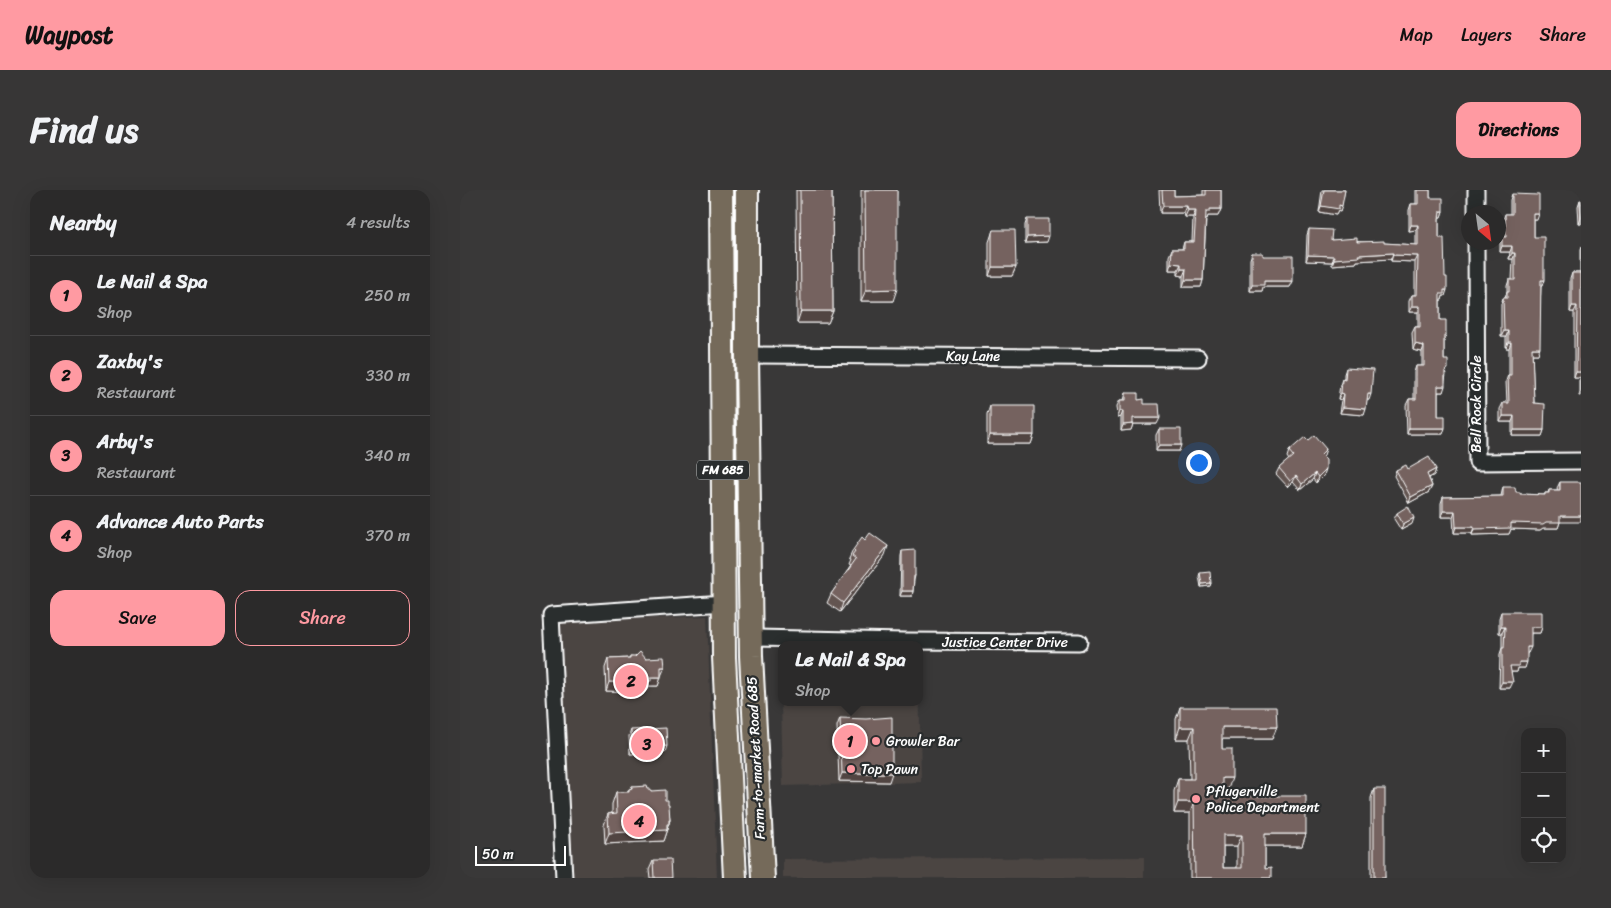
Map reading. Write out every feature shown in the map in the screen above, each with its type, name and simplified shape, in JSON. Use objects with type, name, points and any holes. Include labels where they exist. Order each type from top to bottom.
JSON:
[{"type":"main road","name":"FM 685","points":[[721,190],[724,603]]},
{"type":"main road","name":"FM 685","points":[[747,190],[751,638]]},
{"type":"main road","name":"Farm-to-market Road 685","points":[[724,603],[724,657],[735,878]]},
{"type":"main road","name":"Farm-to-market Road 685","points":[[751,638],[763,878]]},
{"type":"street","points":[[1476,190],[1476,205]]},
{"type":"street","name":"Bell Rock Circle","points":[[1476,250],[1477,462],[1581,461]]},
{"type":"street","name":"Kay Lane","points":[[747,355],[1198,358]]},
{"type":"street","points":[[564,878],[551,615],[724,603]]},
{"type":"street","name":"Justice Center Drive","points":[[751,638],[866,641]]},
{"type":"street","name":"Justice Center Drive","points":[[923,642],[1079,642]]},
{"type":"shaded area","points":[[707,616],[717,878],[570,878],[557,622]]},
{"type":"shaded area","points":[[781,706],[920,706],[921,782],[783,786]]},
{"type":"shaded area","points":[[1144,857],[1144,878],[783,878],[783,859]]},
{"type":"building","points":[[800,190],[832,190],[833,311],[801,311]]},
{"type":"building","points":[[865,190],[897,190],[897,289],[866,290]]},
{"type":"building","points":[[1162,190],[1174,190],[1174,196],[1206,195],[1206,190],[1221,190],[1221,209],[1210,209],[1210,212],[1206,212],[1203,280],[1185,280],[1186,269],[1181,269],[1181,264],[1171,263],[1172,249],[1184,249],[1184,242],[1194,242],[1196,210],[1188,210],[1187,206],[1163,206]]},
{"type":"building","points":[[1324,190],[1345,190],[1342,206],[1339,205],[1339,209],[1321,206]]},
{"type":"building","points":[[1418,190],[1430,190],[1430,198],[1443,198],[1443,211],[1440,211],[1439,219],[1439,238],[1444,238],[1447,290],[1444,290],[1444,294],[1440,294],[1440,320],[1446,320],[1444,360],[1448,360],[1448,369],[1445,371],[1445,386],[1438,386],[1438,416],[1445,416],[1445,428],[1409,428],[1409,399],[1416,399],[1416,366],[1424,366],[1424,346],[1415,344],[1415,327],[1420,327],[1420,306],[1412,306],[1412,295],[1417,295],[1418,256],[1393,255],[1393,253],[1358,255],[1359,257],[1334,259],[1334,256],[1308,255],[1309,229],[1332,230],[1331,240],[1357,238],[1357,242],[1384,241],[1384,243],[1418,245],[1418,225],[1411,225],[1411,204],[1418,204]]},
{"type":"building","points":[[1512,194],[1539,195],[1539,214],[1534,214],[1534,237],[1544,237],[1544,280],[1541,280],[1540,348],[1532,348],[1534,403],[1545,404],[1544,430],[1514,430],[1514,416],[1503,416],[1503,403],[1509,403],[1508,375],[1511,375],[1511,342],[1508,342],[1508,331],[1504,331],[1503,298],[1507,298],[1507,292],[1509,292],[1509,280],[1515,280],[1515,253],[1512,253],[1512,246],[1506,246],[1506,214],[1512,214]]},
{"type":"building","points":[[1027,219],[1049,219],[1049,236],[1027,237]]},
{"type":"building","points":[[993,230],[1015,230],[1016,267],[992,267]]},
{"type":"building","points":[[1252,253],[1263,253],[1263,256],[1293,256],[1293,281],[1264,281],[1264,285],[1252,285]]},
{"type":"building","points":[[1572,273],[1581,273],[1581,372],[1576,372],[1577,306],[1572,306]]},
{"type":"building","points":[[1346,368],[1373,370],[1371,394],[1368,394],[1366,409],[1343,407],[1342,379],[1345,380]]},
{"type":"building","points":[[1126,393],[1138,393],[1138,400],[1144,399],[1144,404],[1159,404],[1160,418],[1133,418],[1133,424],[1123,425],[1123,411],[1120,411],[1120,400],[1126,400]]},
{"type":"building","points":[[990,406],[1034,406],[1034,435],[990,435]]},
{"type":"building","points":[[1159,429],[1181,429],[1181,445],[1159,445]]},
{"type":"building","points":[[1314,435],[1326,449],[1321,454],[1326,459],[1326,469],[1318,477],[1315,473],[1302,484],[1296,476],[1290,481],[1279,468],[1293,456],[1289,451],[1305,437],[1308,440]]},
{"type":"building","points":[[1429,457],[1436,469],[1427,474],[1432,486],[1411,497],[1396,470],[1406,465],[1408,469]]},
{"type":"building","points":[[1560,482],[1581,482],[1581,516],[1560,516],[1560,522],[1546,522],[1543,524],[1511,523],[1511,528],[1474,529],[1474,527],[1456,527],[1455,511],[1443,511],[1443,497],[1503,496],[1503,487],[1515,487],[1516,492],[1520,492],[1520,494],[1545,495],[1545,493],[1549,493],[1549,490],[1560,490]]},
{"type":"building","points":[[1408,506],[1414,518],[1403,524],[1397,513]]},
{"type":"building","points":[[870,533],[888,546],[843,603],[831,594],[856,559],[852,556],[855,552],[853,550],[862,537],[865,540]]},
{"type":"building","points":[[915,550],[913,591],[902,591],[902,551]]},
{"type":"building","points":[[1210,572],[1211,583],[1202,584],[1200,573]]},
{"type":"building","points":[[1501,612],[1542,612],[1542,627],[1531,627],[1531,647],[1527,647],[1527,662],[1519,662],[1519,666],[1510,666],[1513,682],[1502,682],[1502,648],[1504,648],[1505,627],[1501,627]]},
{"type":"building","points":[[640,651],[646,658],[664,657],[665,667],[661,667],[661,677],[651,677],[651,681],[640,681],[640,683],[609,682],[608,659],[630,658],[630,656],[635,656]]},
{"type":"building","name":"Pflugerville Police Department","points":[[1180,707],[1276,707],[1277,727],[1222,727],[1222,749],[1232,749],[1232,778],[1222,778],[1222,796],[1306,796],[1306,834],[1265,834],[1265,869],[1271,868],[1271,878],[1195,878],[1194,802],[1178,802],[1178,779],[1194,779],[1194,727],[1180,727]],"holes":[[[1223,835],[1242,835],[1242,868],[1223,868]]]},
{"type":"building","points":[[892,717],[892,773],[842,773],[840,718]]},
{"type":"building","points":[[666,728],[667,746],[632,748],[631,730]]},
{"type":"building","points":[[647,786],[651,791],[665,790],[665,800],[668,800],[670,820],[669,824],[667,824],[667,830],[609,833],[608,814],[617,813],[616,792],[629,792],[632,787]]},
{"type":"building","points":[[1374,789],[1385,789],[1385,878],[1374,878]]},
{"type":"building","points":[[653,860],[670,860],[671,878],[654,878]]},
{"type":"place","name":"Zaxby's","points":[[631,681]]},
{"type":"place","name":"Le Nail & Spa","points":[[850,741]]},
{"type":"place","name":"Growler Bar","points":[[876,741]]},
{"type":"place","name":"Arby's","points":[[647,744]]},
{"type":"place","name":"Top Pawn","points":[[851,769]]},
{"type":"place","name":"Pflugerville Police Department","points":[[1196,799]]},
{"type":"place","name":"Advance Auto Parts","points":[[639,821]]}]
